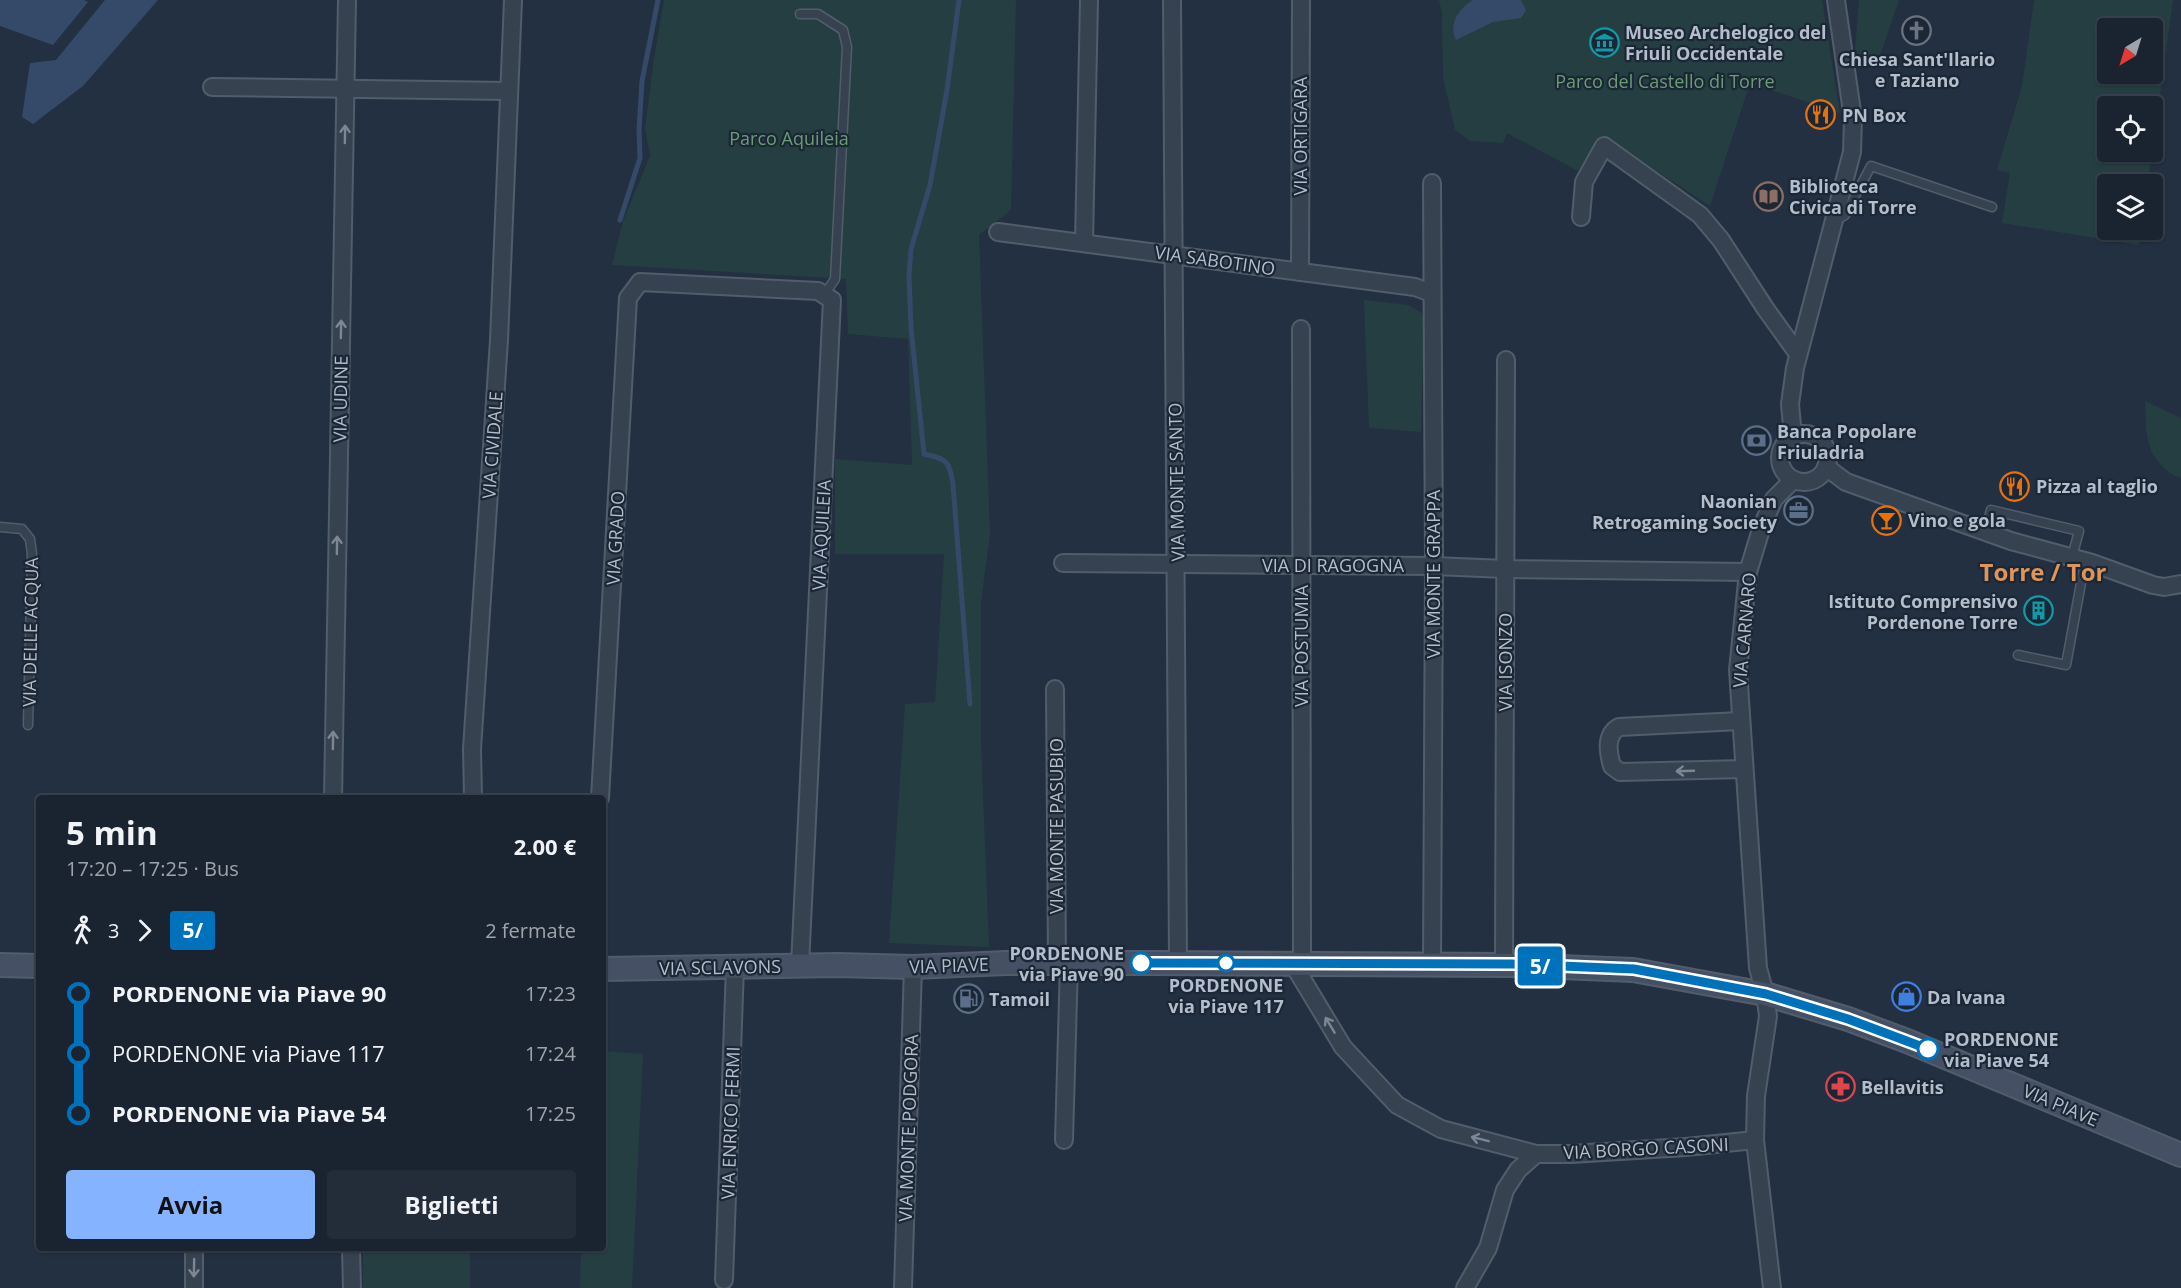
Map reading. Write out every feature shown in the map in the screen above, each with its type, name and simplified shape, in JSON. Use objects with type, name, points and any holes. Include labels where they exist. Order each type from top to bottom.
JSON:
[{"type":"street","name":"VIA UDINE","points":[[333,795],[347,0]]},
{"type":"street","name":"VIA CIVIDALE","points":[[473,795],[472,749],[499,340],[513,0]]},
{"type":"street","points":[[1084,243],[1089,0]]},
{"type":"street","name":"VIA MONTE SANTO","points":[[1172,0],[1178,963]]},
{"type":"street","name":"VIA ORTIGARA","points":[[1300,272],[1301,0]]},
{"type":"street","points":[[1793,437],[1790,404],[1798,354],[1852,152],[1853,119],[1836,0]]},
{"type":"street","points":[[212,87],[508,91]]},
{"type":"street","points":[[1581,217],[1584,182],[1604,146],[1700,215],[1722,240],[1765,308],[1798,354]]},
{"type":"street","name":"VIA MONTE GRAPPA","points":[[1432,183],[1434,566],[1432,964]]},
{"type":"street","name":"VIA SABOTINO","points":[[998,232],[1415,286],[1431,293]]},
{"type":"street","name":"VIA GRADO","points":[[600,795],[628,298],[640,282],[818,291],[825,295]]},
{"type":"street","name":"VIA AQUILEIA","points":[[800,965],[832,300],[825,295]]},
{"type":"street","name":"VIA POSTUMIA","points":[[1297,964],[1301,328]]},
{"type":"street","name":"VIA ISONZO","points":[[1504,964],[1506,360]]},
{"type":"street","points":[[1812,436],[1825,448],[1828,458],[1826,467],[1821,475],[1812,481],[1793,480],[1781,467],[1781,450],[1793,437],[1812,436]]},
{"type":"street","points":[[1826,467],[1846,482],[1985,532],[2079,559],[2153,585],[2179,587]]},
{"type":"street","name":"VIA CARNARO","points":[[1772,1288],[1755,1140],[1756,1096],[1768,1016],[1766,994],[1758,968],[1738,670],[1748,572],[1762,526],[1774,499],[1793,480]]},
{"type":"street","name":"VIA DI RAGOGNA","points":[[1063,563],[1301,564],[1748,572]]},
{"type":"street","name":"VIA MONTE PASUBIO","points":[[1056,689],[1063,963],[1064,1140]]},
{"type":"street","points":[[1740,721],[1619,727],[1612,732],[1609,739],[1612,766],[1620,772],[1744,769]]},
{"type":"street","name":"VIA PIAVE","points":[[873,966],[1063,963],[1504,964],[1634,969],[1766,994],[1848,1019],[1907,1041],[2181,1155]]},
{"type":"street","name":"VIA SCLAVONS","points":[[606,969],[838,964],[873,966]]},
{"type":"street","name":"VIA BORGO CASONI","points":[[1297,964],[1343,1047],[1397,1105],[1441,1129],[1536,1154],[1674,1148],[1755,1140]]},
{"type":"street","points":[[0,965],[36,966]]},
{"type":"street","name":"VIA ENRICO FERMI","points":[[724,1280],[735,966]]},
{"type":"street","name":"VIA MONTE PODGORA","points":[[903,1288],[913,967]]},
{"type":"street","name":"VIA BORGO CASONI","points":[[1465,1288],[1488,1248],[1505,1190],[1518,1170],[1536,1154]]},
{"type":"street","points":[[194,1251],[194,1288]]},
{"type":"street","points":[[351,1251],[352,1288]]},
{"type":"lane","points":[[800,14],[818,14],[843,30],[847,47],[835,279],[825,295]]},
{"type":"lane","points":[[1832,223],[1845,215],[1871,166],[1992,207]]},
{"type":"lane","points":[[1985,532],[1991,510],[2079,531],[2079,559],[2066,665],[2018,655]]},
{"type":"lane","name":"VIA DELLE ACQUA","points":[[0,527],[22,529],[30,539],[32,554],[27,725]]},
{"type":"green space","name":"Parco Aquileia","points":[[664,0],[1016,0],[1011,210],[979,235],[990,534],[981,602],[981,743],[989,947],[889,943],[905,704],[935,702],[944,554],[835,554],[835,459],[912,465],[908,339],[848,334],[846,279],[612,265],[623,221],[650,156],[645,128]]},
{"type":"green space","name":"Parco del Castello di Torre","points":[[1439,0],[1822,0],[1840,113],[1750,83],[1710,206],[1603,136],[1578,171],[1507,133],[1503,143],[1470,141],[1455,130],[1443,77],[1442,14]]},
{"type":"green space","points":[[1859,0],[1899,0],[1879,59],[1858,59],[1855,50]]},
{"type":"green space","points":[[2034,0],[2173,0],[2163,73],[2163,18],[2097,18],[2097,84],[2161,84],[2160,96],[2097,96],[2097,162],[2150,162],[2149,174],[2097,174],[2097,238],[2002,223],[2010,173],[1997,170],[2022,86]]},
{"type":"green space","points":[[2108,240],[2140,240],[2139,245]]},
{"type":"green space","points":[[1364,300],[1408,305],[1422,313],[1424,324],[1421,432],[1369,428]]},
{"type":"green space","points":[[2145,401],[2181,418],[2181,478],[2166,469],[2151,449],[2147,434]]},
{"type":"green space","points":[[606,1051],[643,1054],[632,1288],[580,1288],[581,1251],[606,1251]]},
{"type":"green space","points":[[363,1251],[470,1251],[470,1288],[363,1288]]},
{"type":"water","points":[[0,0],[84,0],[88,2],[53,45],[0,26]]},
{"type":"water","points":[[105,0],[158,0],[83,86],[33,124],[22,117],[30,63],[56,60]]},
{"type":"water","points":[[1473,0],[1521,0],[1526,10],[1521,18],[1493,22],[1456,40],[1453,28],[1456,17]]},
{"type":"waterway","points":[[620,220],[640,158],[642,81],[658,0]]},
{"type":"waterway","points":[[959,0],[947,90],[930,185],[911,249],[909,276],[911,328],[924,454],[938,457],[946,462],[953,484],[970,704]]},
{"type":"bus line","name":"5/","points":[[1141,963],[1512,964],[1634,969],[1766,994],[1848,1019],[1928,1049]]},
{"type":"place","name":"Chiesa Sant'Ilario e Taziano","points":[[1917,30]]},
{"type":"place","name":"Museo Archelogico del Friuli Occidentale","points":[[1604,42]]},
{"type":"place","name":"PN Box","points":[[1821,115]]},
{"type":"place","name":"Biblioteca Civica di Torre","points":[[1768,196]]},
{"type":"place","name":"Banca Popolare Friuladria","points":[[1756,441]]},
{"type":"place","name":"Pizza al taglio","points":[[2015,486]]},
{"type":"place","name":"Naonian Retrogaming Society","points":[[1798,511]]},
{"type":"place","name":"Vino e gola","points":[[1887,520]]},
{"type":"place","name":"Istituto Comprensivo Pordenone Torre","points":[[2039,611]]},
{"type":"place","name":"PORDENONE via Piave 90","points":[[1141,963]]},
{"type":"place","name":"PORDENONE via Piave 117","points":[[1226,963]]},
{"type":"place","name":"Da Ivana","points":[[1906,997]]},
{"type":"place","name":"Tamoil","points":[[968,999]]},
{"type":"place","name":"PORDENONE via Piave 54","points":[[1928,1049]]},
{"type":"place","name":"Bellavitis","points":[[1840,1087]]},
{"type":"district","name":"Torre / Tor","points":[[2043,571]]}]
